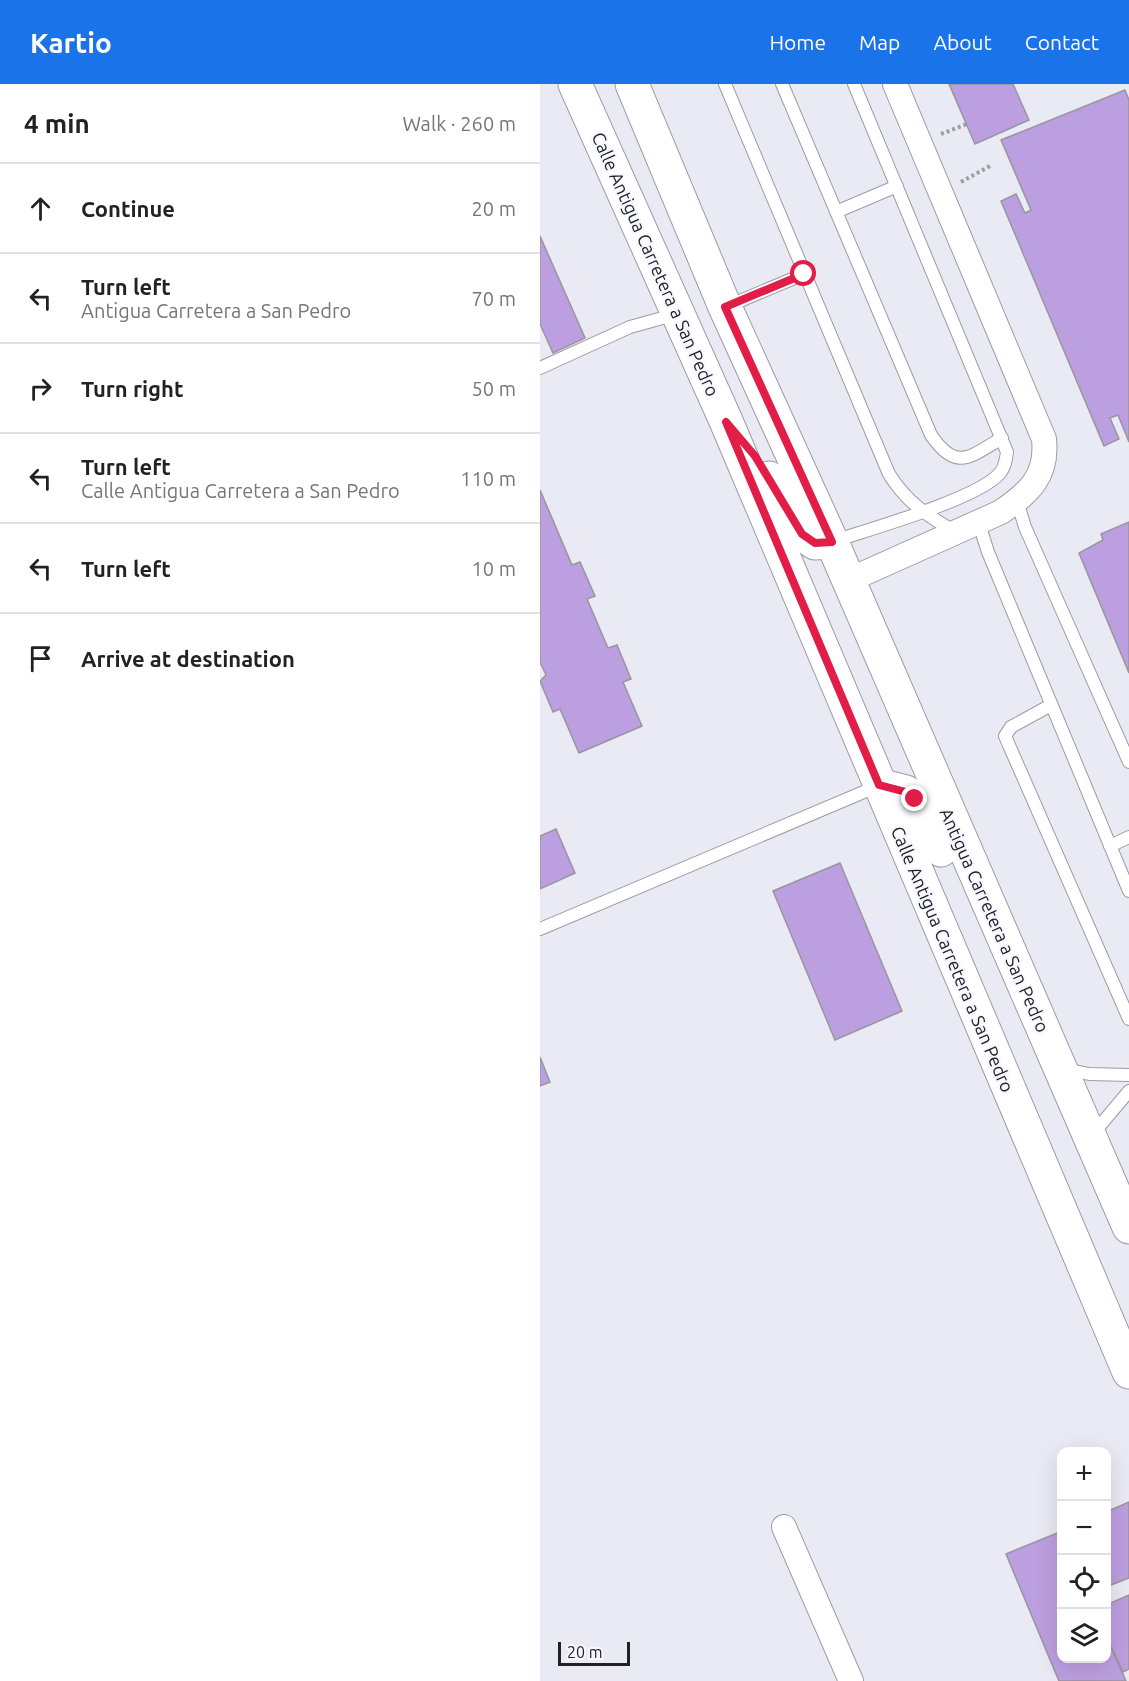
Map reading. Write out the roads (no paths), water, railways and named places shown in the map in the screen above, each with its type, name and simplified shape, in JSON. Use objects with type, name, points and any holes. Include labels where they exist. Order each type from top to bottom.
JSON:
[{"type":"main road","name":"Calle Antigua Carretera a San Pedro","points":[[575,84],[726,422],[1128,1367]]},
{"type":"main road","name":"Antigua Carretera a San Pedro","points":[[632,84],[725,307],[832,542],[1129,1227]]},
{"type":"main road","points":[[726,422],[755,456],[802,534],[815,543],[832,542]]},
{"type":"main road","points":[[879,785],[906,792],[915,799],[971,914],[1008,950]]},
{"type":"street","points":[[847,581],[968,528],[1017,501],[1038,478],[1043,467],[1044,439],[895,84]]},
{"type":"street","points":[[784,1527],[851,1681]]},
{"type":"lane","points":[[725,84],[889,474],[903,496],[920,512],[968,528],[1051,705],[1129,891]]},
{"type":"lane","points":[[782,84],[931,435],[942,450],[952,458],[962,459],[1002,438]]},
{"type":"lane","points":[[832,542],[920,512],[978,489],[1000,473],[1006,462],[1007,452],[854,84]]},
{"type":"lane","points":[[836,212],[897,186]]},
{"type":"lane","points":[[725,307],[804,274]]},
{"type":"lane","points":[[540,368],[630,327],[678,314]]},
{"type":"lane","points":[[1017,501],[1025,527],[1129,762]]},
{"type":"lane","points":[[1051,705],[1011,727],[1005,736],[1129,1019]]},
{"type":"lane","points":[[540,929],[879,785]]},
{"type":"lane","points":[[1110,846],[1129,837]]},
{"type":"lane","points":[[1059,1067],[1089,1074],[1129,1075]]},
{"type":"lane","points":[[1089,1138],[1129,1091]]}]
